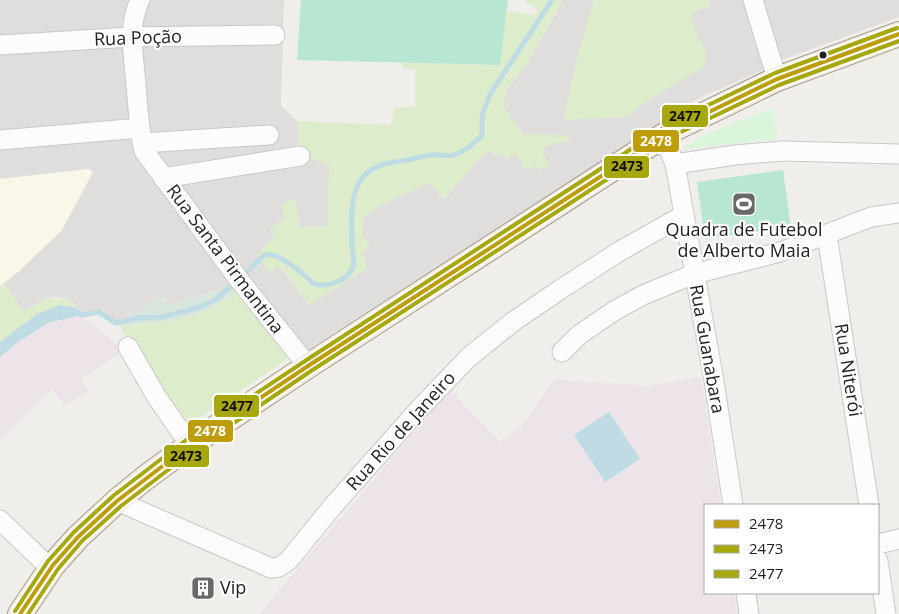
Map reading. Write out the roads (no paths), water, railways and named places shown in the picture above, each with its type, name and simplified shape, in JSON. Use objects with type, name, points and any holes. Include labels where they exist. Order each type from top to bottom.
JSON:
[{"type":"main road","points":[[20,614],[50,568],[78,537],[117,501],[145,478],[190,446],[308,366],[662,136],[777,79],[899,34]]},
{"type":"street","points":[[140,0],[134,17],[131,37],[142,141]]},
{"type":"street","points":[[753,0],[777,79]]},
{"type":"street","name":"Rua Poção","points":[[0,45],[131,37],[276,35]]},
{"type":"street","points":[[0,140],[142,141],[269,135]]},
{"type":"street","name":"Rua Guanabara","points":[[662,136],[675,164],[713,375],[732,504]]},
{"type":"street","name":"Rua Santa Pirmantina","points":[[142,141],[163,178],[308,366]]},
{"type":"street","points":[[675,164],[735,155],[783,151],[899,154]]},
{"type":"street","points":[[163,178],[300,156]]},
{"type":"street","points":[[562,352],[579,335],[614,311],[694,274],[780,252],[871,217],[899,213]]},
{"type":"street","name":"Rua Rio de Janeiro","points":[[117,501],[271,568],[279,567],[289,560],[421,406],[469,357],[514,321],[561,289],[620,251],[684,215]]},
{"type":"street","name":"Rua Niterói","points":[[827,235],[869,504]]},
{"type":"street","points":[[128,347],[156,396],[190,446]]},
{"type":"street","points":[[0,520],[50,568]]},
{"type":"street","points":[[879,544],[899,540]]},
{"type":"street","points":[[879,568],[886,614]]},
{"type":"street","points":[[746,594],[749,614]]},
{"type":"water","points":[[60,305],[76,308],[82,315],[48,323],[18,342],[0,357],[0,342],[37,314]]},
{"type":"water","points":[[609,412],[640,459],[605,482],[574,435]]},
{"type":"waterway","points":[[242,276],[265,255],[276,256],[283,260],[314,284],[330,284],[346,276],[354,263],[352,211],[355,193],[363,177],[368,172],[384,164],[422,156],[454,155],[476,141],[482,135],[482,116],[490,94],[552,0]]},
{"type":"waterway","points":[[78,313],[82,315],[98,312],[116,323],[137,318],[162,317],[200,307],[215,300],[236,282]]},
{"type":"place","name":"Quadra de Futebol de Alberto Maia","points":[[744,204]]},
{"type":"place","name":"Vip","points":[[203,588]]}]
